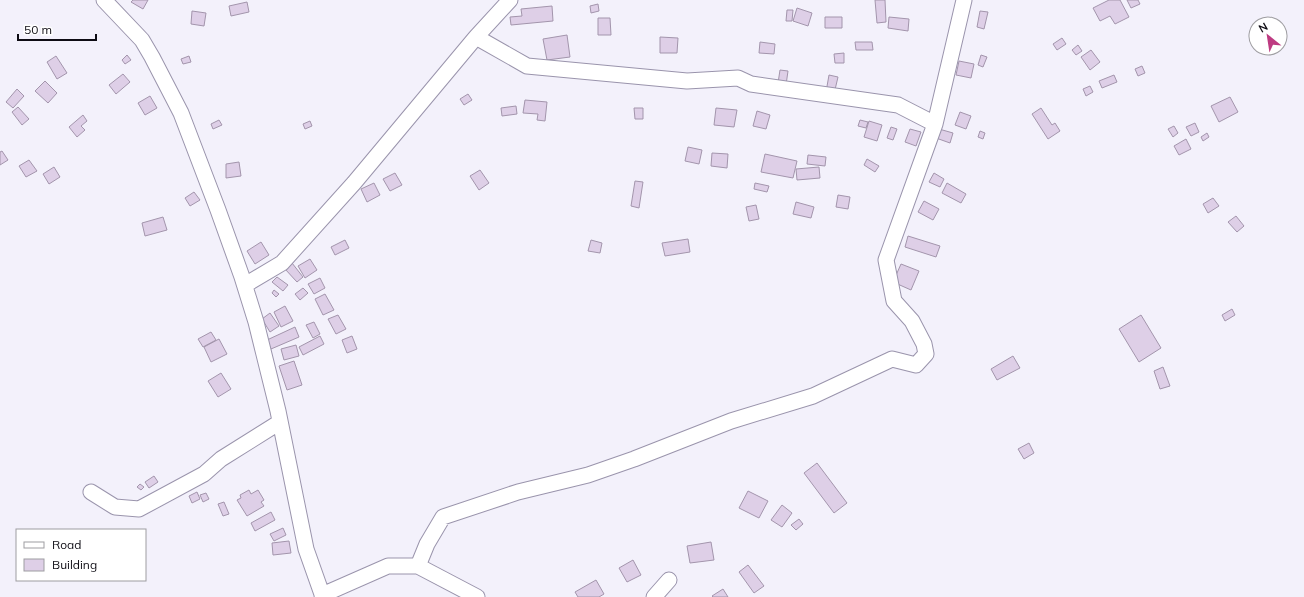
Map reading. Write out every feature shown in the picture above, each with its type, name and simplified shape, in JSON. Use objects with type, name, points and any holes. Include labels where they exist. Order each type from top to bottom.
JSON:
[{"type":"street","points":[[104,0],[142,40],[181,113],[245,285],[256,322],[280,422],[306,549],[323,596],[388,566],[418,566],[477,597]]},
{"type":"street","points":[[245,285],[282,263],[354,183],[476,37],[510,0]]},
{"type":"street","points":[[418,566],[427,544],[443,517],[518,492],[588,475],[634,460],[731,421],[812,396],[892,360],[916,365],[926,354],[924,344],[905,312],[894,300],[886,260],[935,124],[964,0]]},
{"type":"street","points":[[476,37],[528,66],[687,81],[738,78],[751,84],[898,105],[935,124]]},
{"type":"street","points":[[91,492],[115,507],[139,509],[204,474],[221,459],[280,422]]},
{"type":"street","points":[[654,597],[669,580]]},
{"type":"building","points":[[133,0],[148,0],[143,9],[131,2]]},
{"type":"building","points":[[875,0],[885,0],[886,22],[877,23]]},
{"type":"building","points":[[1109,0],[1120,0],[1129,17],[1115,24],[1110,16],[1100,21],[1093,8]]},
{"type":"building","points":[[1127,0],[1138,0],[1140,4],[1131,8]]},
{"type":"building","points":[[247,2],[249,12],[231,16],[229,6]]},
{"type":"building","points":[[598,4],[599,11],[591,13],[590,6]]},
{"type":"building","points":[[552,6],[553,21],[511,25],[510,17],[522,16],[521,9]]},
{"type":"building","points":[[797,8],[812,13],[808,26],[793,21]]},
{"type":"building","points":[[787,10],[793,10],[792,21],[786,21]]},
{"type":"building","points":[[192,11],[206,13],[204,26],[191,24]]},
{"type":"building","points":[[980,11],[988,12],[984,29],[977,27]]},
{"type":"building","points":[[825,17],[842,17],[842,28],[825,28]]},
{"type":"building","points":[[889,17],[909,19],[908,31],[888,28]]},
{"type":"building","points":[[598,18],[610,18],[611,35],[598,35]]},
{"type":"building","points":[[567,35],[570,57],[547,60],[543,39]]},
{"type":"building","points":[[660,37],[678,38],[677,53],[660,53]]},
{"type":"building","points":[[1062,38],[1066,44],[1057,50],[1053,44]]},
{"type":"building","points":[[760,42],[775,44],[774,54],[759,53]]},
{"type":"building","points":[[855,42],[872,42],[873,50],[856,50]]},
{"type":"building","points":[[1078,45],[1082,51],[1076,55],[1072,50]]},
{"type":"building","points":[[1091,50],[1100,62],[1090,70],[1081,57]]},
{"type":"building","points":[[844,53],[844,63],[835,63],[834,54]]},
{"type":"building","points":[[127,55],[131,60],[125,64],[122,60]]},
{"type":"building","points":[[981,55],[987,57],[983,67],[978,65]]},
{"type":"building","points":[[56,56],[67,73],[57,79],[47,62]]},
{"type":"building","points":[[189,56],[191,62],[183,64],[181,59]]},
{"type":"building","points":[[959,61],[974,64],[971,78],[956,75]]},
{"type":"building","points":[[1142,66],[1145,73],[1138,76],[1135,69]]},
{"type":"building","points":[[780,70],[788,71],[786,85],[778,83]]},
{"type":"building","points":[[123,74],[130,82],[116,94],[109,85]]},
{"type":"building","points":[[829,75],[838,77],[834,94],[826,92]]},
{"type":"building","points":[[1114,75],[1117,82],[1102,88],[1099,81]]},
{"type":"building","points":[[45,81],[57,93],[48,103],[35,91]]},
{"type":"building","points":[[1090,86],[1093,92],[1086,96],[1083,89]]},
{"type":"building","points":[[17,89],[24,96],[13,108],[6,102]]},
{"type":"building","points":[[468,94],[472,100],[464,105],[460,99]]},
{"type":"building","points":[[150,96],[157,108],[145,115],[138,103]]},
{"type":"building","points":[[1230,97],[1238,112],[1219,122],[1211,106]]},
{"type":"building","points":[[525,100],[547,102],[545,121],[537,120],[538,114],[523,113]]},
{"type":"building","points":[[516,106],[517,114],[502,116],[501,108]]},
{"type":"building","points":[[18,107],[29,119],[22,125],[12,112]]},
{"type":"building","points":[[634,108],[643,108],[643,119],[635,119]]},
{"type":"building","points":[[716,108],[737,110],[734,127],[714,125]]},
{"type":"building","points":[[1041,108],[1052,125],[1055,123],[1060,131],[1048,139],[1032,114]]},
{"type":"building","points":[[757,111],[770,115],[766,129],[753,126]]},
{"type":"building","points":[[960,112],[971,116],[966,129],[955,125]]},
{"type":"building","points":[[83,115],[87,121],[81,126],[85,130],[77,137],[69,127]]},
{"type":"building","points":[[219,120],[222,125],[213,129],[211,124]]},
{"type":"building","points":[[860,120],[868,122],[866,128],[858,126]]},
{"type":"building","points":[[310,121],[312,126],[305,129],[303,124]]},
{"type":"building","points":[[869,121],[882,125],[877,141],[864,137]]},
{"type":"building","points":[[1195,123],[1199,132],[1191,136],[1186,127]]},
{"type":"building","points":[[1174,126],[1178,133],[1173,137],[1168,129]]},
{"type":"building","points":[[891,127],[897,129],[893,140],[887,138]]},
{"type":"building","points":[[910,129],[921,132],[916,146],[905,142]]},
{"type":"building","points":[[939,129],[953,133],[950,143],[936,138]]},
{"type":"building","points":[[980,131],[985,133],[983,139],[978,137]]},
{"type":"building","points":[[1207,133],[1209,137],[1203,141],[1201,137]]},
{"type":"building","points":[[1186,139],[1191,149],[1179,155],[1174,146]]},
{"type":"building","points":[[688,147],[702,150],[699,164],[685,161]]},
{"type":"building","points":[[2,151],[8,160],[0,165],[0,152]]},
{"type":"building","points":[[712,153],[728,154],[727,168],[711,166]]},
{"type":"building","points":[[765,154],[797,161],[793,178],[761,172]]},
{"type":"building","points":[[808,155],[826,157],[825,166],[807,164]]},
{"type":"building","points":[[867,159],[879,166],[875,172],[864,165]]},
{"type":"building","points":[[29,160],[37,171],[26,177],[19,166]]},
{"type":"building","points":[[239,162],[241,176],[226,178],[226,164]]},
{"type":"building","points":[[54,167],[60,177],[49,184],[43,174]]},
{"type":"building","points":[[819,167],[820,178],[797,180],[796,169]]},
{"type":"building","points":[[480,170],[489,183],[479,190],[470,176]]},
{"type":"building","points":[[395,173],[402,185],[390,191],[383,179]]},
{"type":"building","points":[[934,173],[944,179],[940,187],[929,182]]},
{"type":"building","points":[[635,181],[643,182],[639,208],[631,206]]},
{"type":"building","points":[[374,183],[380,195],[367,202],[361,189]]},
{"type":"building","points":[[755,183],[769,186],[767,192],[754,189]]},
{"type":"building","points":[[947,183],[966,194],[961,203],[942,193]]},
{"type":"building","points":[[194,192],[200,200],[190,206],[185,198]]},
{"type":"building","points":[[838,195],[850,197],[848,209],[836,207]]},
{"type":"building","points":[[1213,198],[1219,206],[1208,213],[1203,204]]},
{"type":"building","points":[[924,201],[939,209],[933,220],[918,212]]},
{"type":"building","points":[[796,202],[814,207],[811,218],[793,214]]},
{"type":"building","points":[[756,205],[759,219],[749,221],[746,207]]},
{"type":"building","points":[[1236,216],[1244,226],[1237,232],[1228,222]]},
{"type":"building","points":[[163,217],[167,230],[145,236],[142,223]]},
{"type":"building","points":[[908,236],[940,246],[936,257],[905,247]]},
{"type":"building","points":[[688,239],[690,252],[665,256],[662,243]]},
{"type":"building","points":[[345,240],[349,248],[335,255],[331,247]]},
{"type":"building","points":[[591,240],[602,243],[600,253],[588,251]]},
{"type":"building","points":[[261,242],[269,255],[255,264],[247,251]]},
{"type":"building","points":[[310,259],[317,270],[305,278],[298,266]]},
{"type":"building","points":[[292,263],[303,277],[297,282],[285,269]]},
{"type":"building","points":[[901,264],[919,271],[911,290],[893,282]]},
{"type":"building","points":[[277,277],[288,285],[283,291],[272,282]]},
{"type":"building","points":[[320,278],[325,288],[314,294],[308,284]]},
{"type":"building","points":[[303,288],[308,293],[300,300],[295,294]]},
{"type":"building","points":[[274,290],[279,294],[276,297],[272,293]]},
{"type":"building","points":[[325,294],[334,310],[323,315],[315,299]]},
{"type":"building","points":[[285,306],[293,321],[281,327],[274,312]]},
{"type":"building","points":[[1232,309],[1235,315],[1225,321],[1222,315]]},
{"type":"building","points":[[270,313],[279,326],[270,332],[262,319]]},
{"type":"building","points":[[338,315],[346,329],[336,334],[328,319]]},
{"type":"building","points":[[1141,315],[1161,348],[1139,362],[1119,329]]},
{"type":"building","points":[[314,322],[320,334],[313,338],[306,325]]},
{"type":"building","points":[[295,327],[299,337],[271,349],[267,340]]},
{"type":"building","points":[[211,332],[216,340],[203,347],[198,339]]},
{"type":"building","points":[[320,336],[324,344],[303,355],[299,347]]},
{"type":"building","points":[[352,336],[357,349],[347,353],[342,340]]},
{"type":"building","points":[[219,339],[227,354],[211,362],[204,347]]},
{"type":"building","points":[[296,345],[299,356],[284,360],[281,349]]},
{"type":"building","points":[[1013,356],[1020,368],[997,380],[991,369]]},
{"type":"building","points":[[294,361],[302,385],[287,390],[279,366]]},
{"type":"building","points":[[1163,367],[1170,386],[1160,389],[1154,371]]},
{"type":"building","points":[[221,373],[231,389],[218,397],[208,381]]},
{"type":"building","points":[[1029,443],[1034,453],[1024,459],[1018,449]]},
{"type":"building","points":[[817,463],[847,503],[834,513],[804,473]]},
{"type":"building","points":[[154,476],[158,482],[149,488],[145,482]]},
{"type":"building","points":[[140,484],[144,487],[141,490],[137,487]]},
{"type":"building","points":[[249,490],[251,494],[258,490],[264,500],[261,502],[264,506],[247,516],[237,500],[241,498],[240,495]]},
{"type":"building","points":[[748,491],[768,501],[759,518],[739,508]]},
{"type":"building","points":[[197,492],[200,499],[192,503],[189,496]]},
{"type":"building","points":[[206,493],[209,499],[203,502],[200,495]]},
{"type":"building","points":[[224,502],[229,514],[223,516],[218,504]]},
{"type":"building","points":[[782,505],[792,513],[782,527],[771,520]]},
{"type":"building","points":[[271,512],[275,520],[255,531],[251,523]]},
{"type":"building","points":[[799,519],[803,524],[796,530],[791,525]]},
{"type":"building","points":[[283,528],[286,535],[274,541],[270,534]]},
{"type":"building","points":[[289,541],[291,553],[273,555],[272,543]]},
{"type":"building","points":[[711,542],[714,560],[690,563],[687,546]]},
{"type":"building","points":[[633,560],[641,575],[627,582],[619,568]]},
{"type":"building","points":[[748,565],[764,586],[754,593],[739,572]]},
{"type":"building","points":[[596,580],[604,594],[599,597],[578,597],[575,592]]},
{"type":"building","points":[[723,589],[728,597],[712,596]]}]
